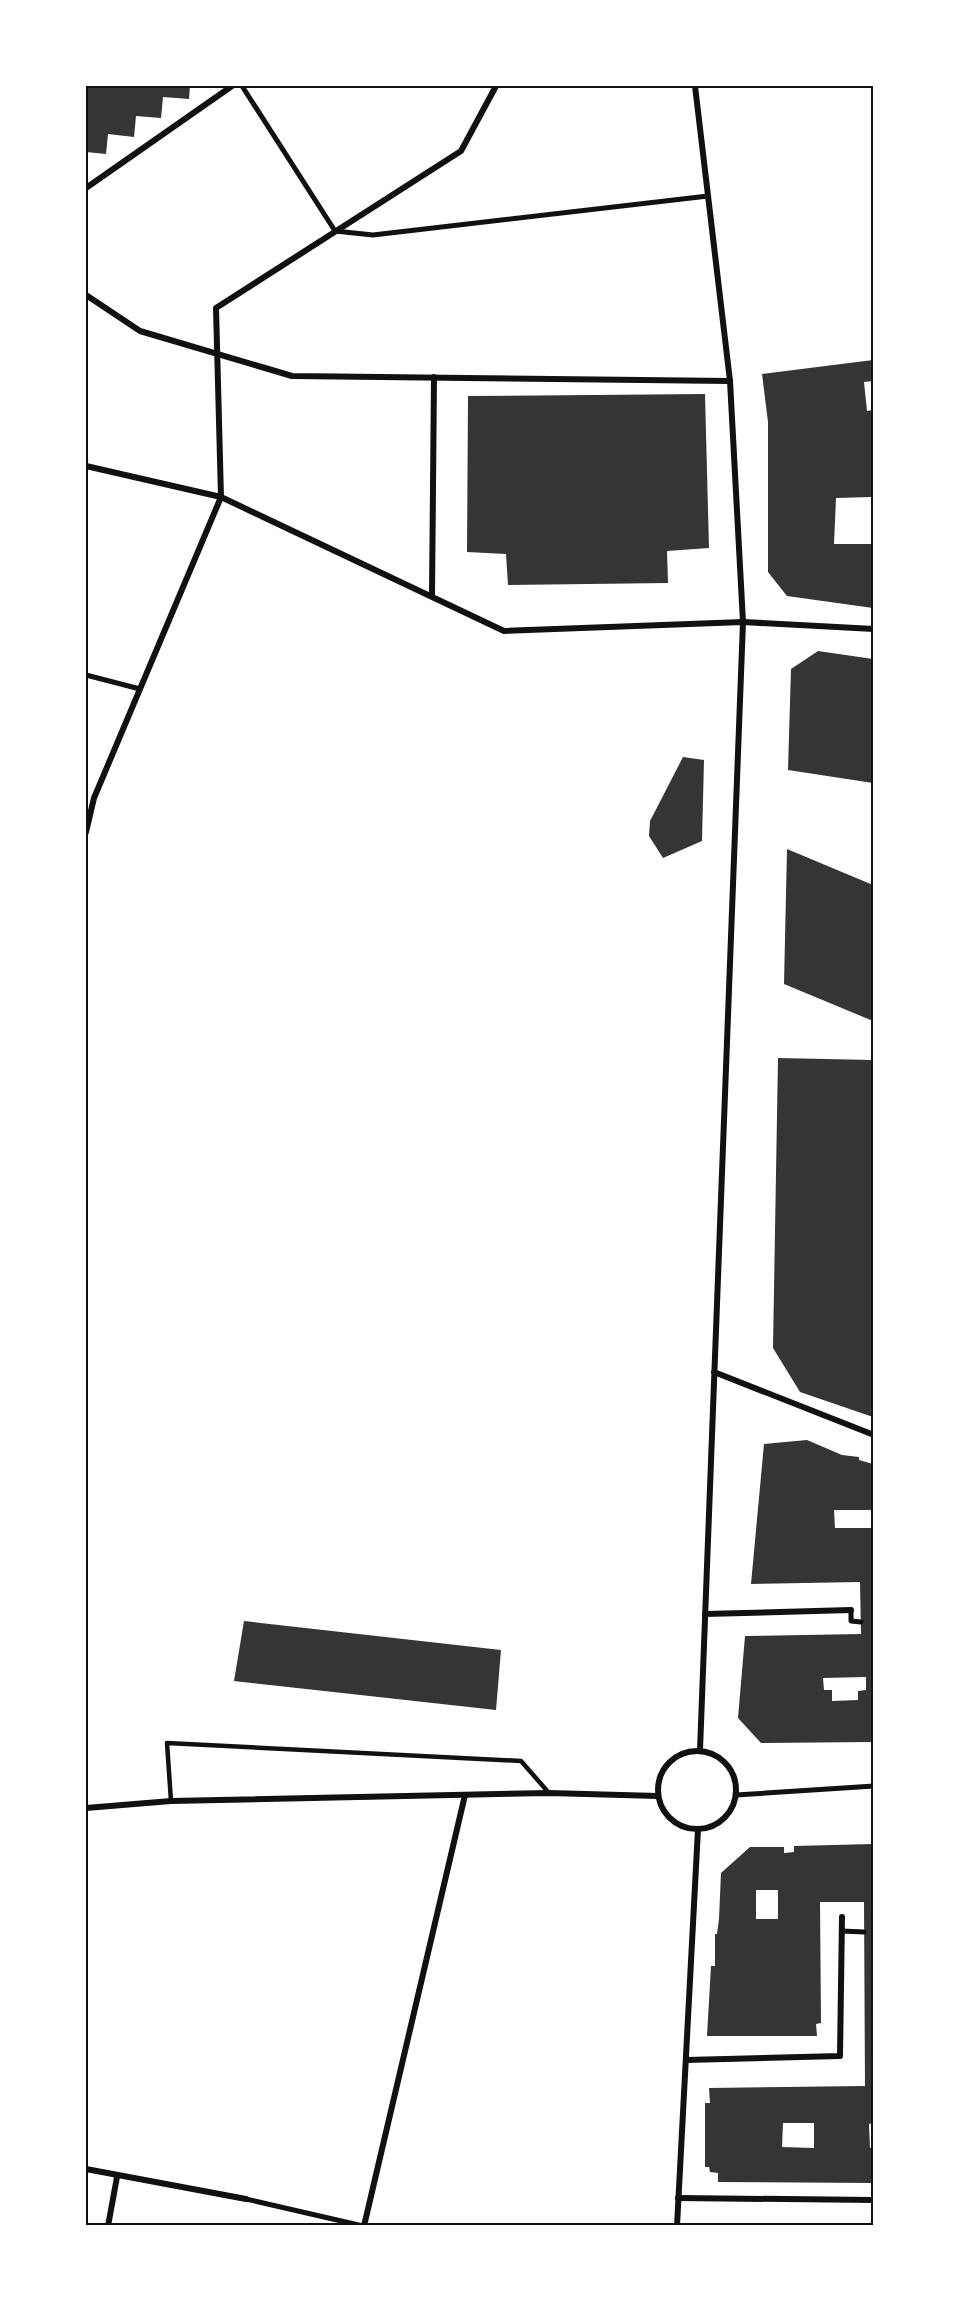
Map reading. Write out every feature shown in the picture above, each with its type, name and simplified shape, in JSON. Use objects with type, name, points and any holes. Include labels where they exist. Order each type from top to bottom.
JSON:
[{"type":"street","points":[[86,188],[232,86]]},
{"type":"street","points":[[242,86],[335,231]]},
{"type":"street","points":[[86,832],[94,798],[221,497],[216,308],[461,151],[496,86]]},
{"type":"street","points":[[695,86],[730,381],[743,621],[700,1750]]},
{"type":"street","points":[[335,231],[373,235],[708,196]]},
{"type":"street","points":[[86,295],[140,331],[292,376],[730,381]]},
{"type":"street","points":[[432,596],[434,377]]},
{"type":"street","points":[[86,466],[221,497],[504,631],[743,621],[873,629]]},
{"type":"street","points":[[86,675],[140,688]]},
{"type":"street","points":[[714,1372],[873,1435]]},
{"type":"street","points":[[705,1614],[851,1610],[850,1621],[861,1622]]},
{"type":"street","points":[[700,1750],[715,1754],[727,1764],[734,1776],[736,1795],[732,1809],[721,1821],[698,1829],[682,1826],[669,1817],[662,1808],[658,1796],[658,1781],[664,1767],[683,1753],[700,1750]]},
{"type":"street","points":[[736,1795],[873,1786]]},
{"type":"street","points":[[86,1809],[171,1801],[549,1793],[658,1796]]},
{"type":"street","points":[[86,2169],[117,2177],[246,2199],[363,2226],[465,1795]]},
{"type":"street","points":[[677,2226],[698,1829]]},
{"type":"street","points":[[686,2060],[840,2056],[842,1917]]},
{"type":"street","points":[[842,1931],[864,1932]]},
{"type":"street","points":[[108,2226],[117,2177]]},
{"type":"street","points":[[678,2198],[873,2200]]},
{"type":"lane","points":[[171,1801],[167,1743],[521,1761],[549,1793]]},
{"type":"building","points":[[86,86],[190,86],[189,99],[163,97],[161,118],[136,116],[134,137],[108,134],[106,154],[86,152]]},
{"type":"building","points":[[873,360],[873,381],[864,382],[867,411],[873,410],[873,502],[871,497],[836,498],[834,544],[873,544],[873,608],[787,596],[768,572],[768,422],[762,374]]},
{"type":"building","points":[[705,394],[709,548],[667,551],[668,583],[508,585],[506,554],[467,552],[468,396]]},
{"type":"building","points":[[818,651],[873,659],[873,783],[788,770],[791,669]]},
{"type":"building","points":[[683,757],[704,760],[702,841],[663,858],[649,836],[650,821]]},
{"type":"building","points":[[787,849],[873,885],[873,1021],[784,984]]},
{"type":"building","points":[[778,1058],[873,1060],[873,1417],[800,1392],[773,1348]]},
{"type":"building","points":[[807,1440],[842,1455],[859,1457],[859,1460],[873,1464],[873,1516],[871,1510],[834,1510],[835,1528],[873,1528],[873,1742],[761,1743],[738,1718],[745,1636],[861,1634],[860,1582],[751,1584],[764,1444]],"holes":[[[866,1677],[866,1690],[858,1691],[858,1700],[832,1701],[832,1690],[824,1690],[823,1678]]]},
{"type":"building","points":[[244,1621],[501,1650],[496,1710],[234,1681]]},
{"type":"building","points":[[873,1844],[873,2123],[869,2124],[870,2148],[873,2147],[873,2183],[718,2182],[718,2173],[710,2172],[709,2167],[705,2167],[705,2103],[710,2103],[709,2088],[865,2086],[864,1902],[820,1902],[821,2023],[816,2024],[817,2036],[707,2036],[711,1966],[715,1966],[715,1934],[717,1934],[719,1919],[721,1873],[750,1847],[784,1847],[784,1853],[794,1852],[794,1846]],"holes":[[[756,1890],[778,1890],[778,1919],[756,1919]],[[783,2123],[814,2123],[814,2148],[782,2147]]]}]
